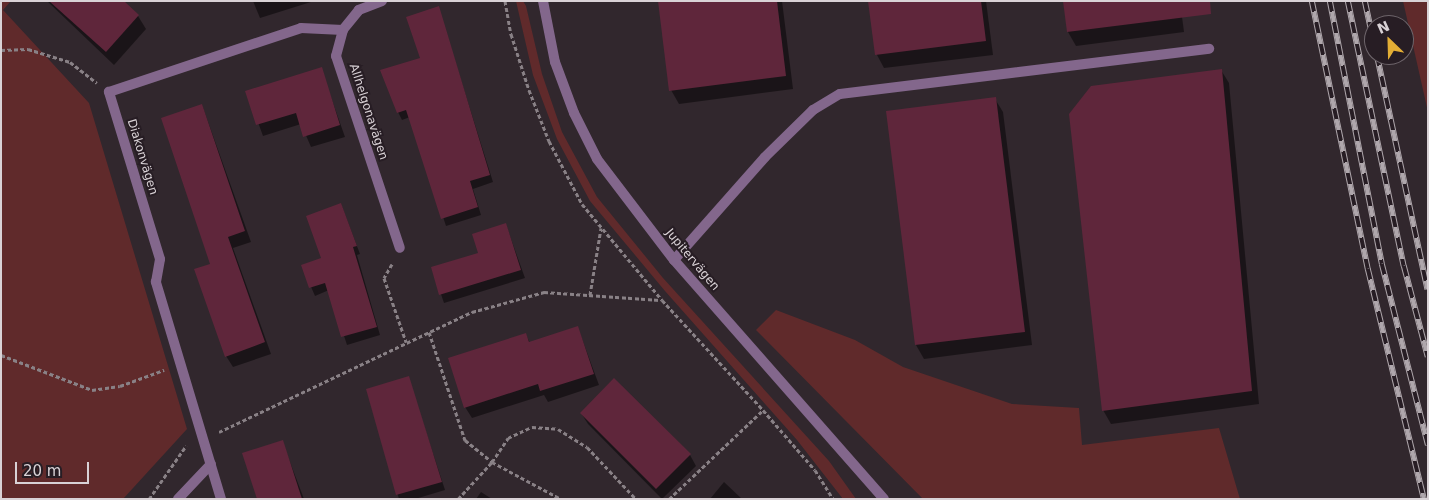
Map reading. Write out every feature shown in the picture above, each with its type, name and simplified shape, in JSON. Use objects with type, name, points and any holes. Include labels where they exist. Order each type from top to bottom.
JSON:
[{"type":"street","name":"Allhelgonavägen","points":[[382,1],[359,10],[343,30],[336,56],[400,248]]},
{"type":"street","name":"Jupitervägen","points":[[543,1],[556,62],[574,113],[597,159],[674,260],[884,499]]},
{"type":"street","points":[[109,92],[301,28],[343,30]]},
{"type":"street","points":[[674,260],[766,157],[814,110],[840,94],[1209,49]]},
{"type":"street","name":"Diakonvägen","points":[[109,92],[160,259],[156,282],[221,499]]},
{"type":"street","points":[[178,499],[211,464]]},
{"type":"path","points":[[505,1],[511,34],[549,141],[582,204],[662,300],[815,470],[833,499]]},
{"type":"path","points":[[1,50],[28,49],[70,62],[109,92]]},
{"type":"path","points":[[590,294],[601,227]]},
{"type":"path","points":[[400,248],[384,278],[406,342]]},
{"type":"path","points":[[149,499],[187,444],[203,439],[472,312],[544,292],[662,300]]},
{"type":"path","points":[[429,332],[464,440],[492,462],[561,499]]},
{"type":"path","points":[[1,356],[92,390],[120,386],[180,364]]},
{"type":"path","points":[[669,499],[763,410]]},
{"type":"path","points":[[458,499],[492,462],[508,438],[532,427],[558,429],[587,447],[636,499]]},
{"type":"shaded area","points":[[1,1],[11,1],[3,10],[89,103],[187,429],[123,499],[1,499]]},
{"type":"shaded area","points":[[516,1],[523,1],[526,6],[542,74],[562,132],[597,197],[663,278],[829,461],[856,499],[843,499],[797,440],[665,291],[590,201],[557,139],[533,75]]},
{"type":"shaded area","points":[[1403,1],[1428,1],[1428,112],[1414,50],[1414,15],[1406,15]]},
{"type":"shaded area","points":[[776,310],[855,340],[903,367],[1012,404],[1079,408],[1082,445],[1219,428],[1240,499],[923,499],[756,330]]},
{"type":"building","points":[[49,1],[124,1],[139,15],[106,52]]},
{"type":"building","points":[[658,1],[777,1],[786,76],[669,91]]},
{"type":"building","points":[[868,1],[981,1],[986,41],[875,55]]},
{"type":"building","points":[[1063,1],[1210,1],[1211,14],[1067,32]]},
{"type":"building","points":[[439,6],[490,175],[470,181],[478,207],[441,219],[406,110],[397,113],[380,70],[420,58],[406,17]]},
{"type":"building","points":[[322,67],[340,125],[303,137],[296,113],[256,125],[245,91]]},
{"type":"building","points":[[1222,69],[1252,391],[1102,411],[1069,114],[1091,86]]},
{"type":"building","points":[[996,97],[1025,332],[915,345],[886,111]]},
{"type":"building","points":[[202,104],[245,231],[228,237],[265,342],[225,357],[194,269],[210,264],[161,118]]},
{"type":"building","points":[[341,203],[357,246],[353,247],[377,327],[341,337],[325,283],[309,288],[301,265],[321,258],[306,216]]},
{"type":"building","points":[[506,223],[521,270],[439,295],[431,267],[478,253],[472,234]]},
{"type":"building","points":[[578,326],[594,374],[540,391],[538,384],[464,408],[448,358],[526,333],[529,342]]},
{"type":"building","points":[[409,376],[442,482],[396,495],[366,389]]},
{"type":"building","points":[[614,378],[691,454],[656,489],[580,413]]},
{"type":"building","points":[[283,440],[302,499],[257,499],[242,453]]},
{"type":"railway","points":[[1312,1],[1368,269],[1424,499]]},
{"type":"railway","points":[[1330,1],[1382,264],[1428,445]]},
{"type":"railway","points":[[1348,1],[1404,266],[1428,357]]},
{"type":"railway","points":[[1365,1],[1368,15]]},
{"type":"railway","points":[[1379,65],[1428,290]]}]
